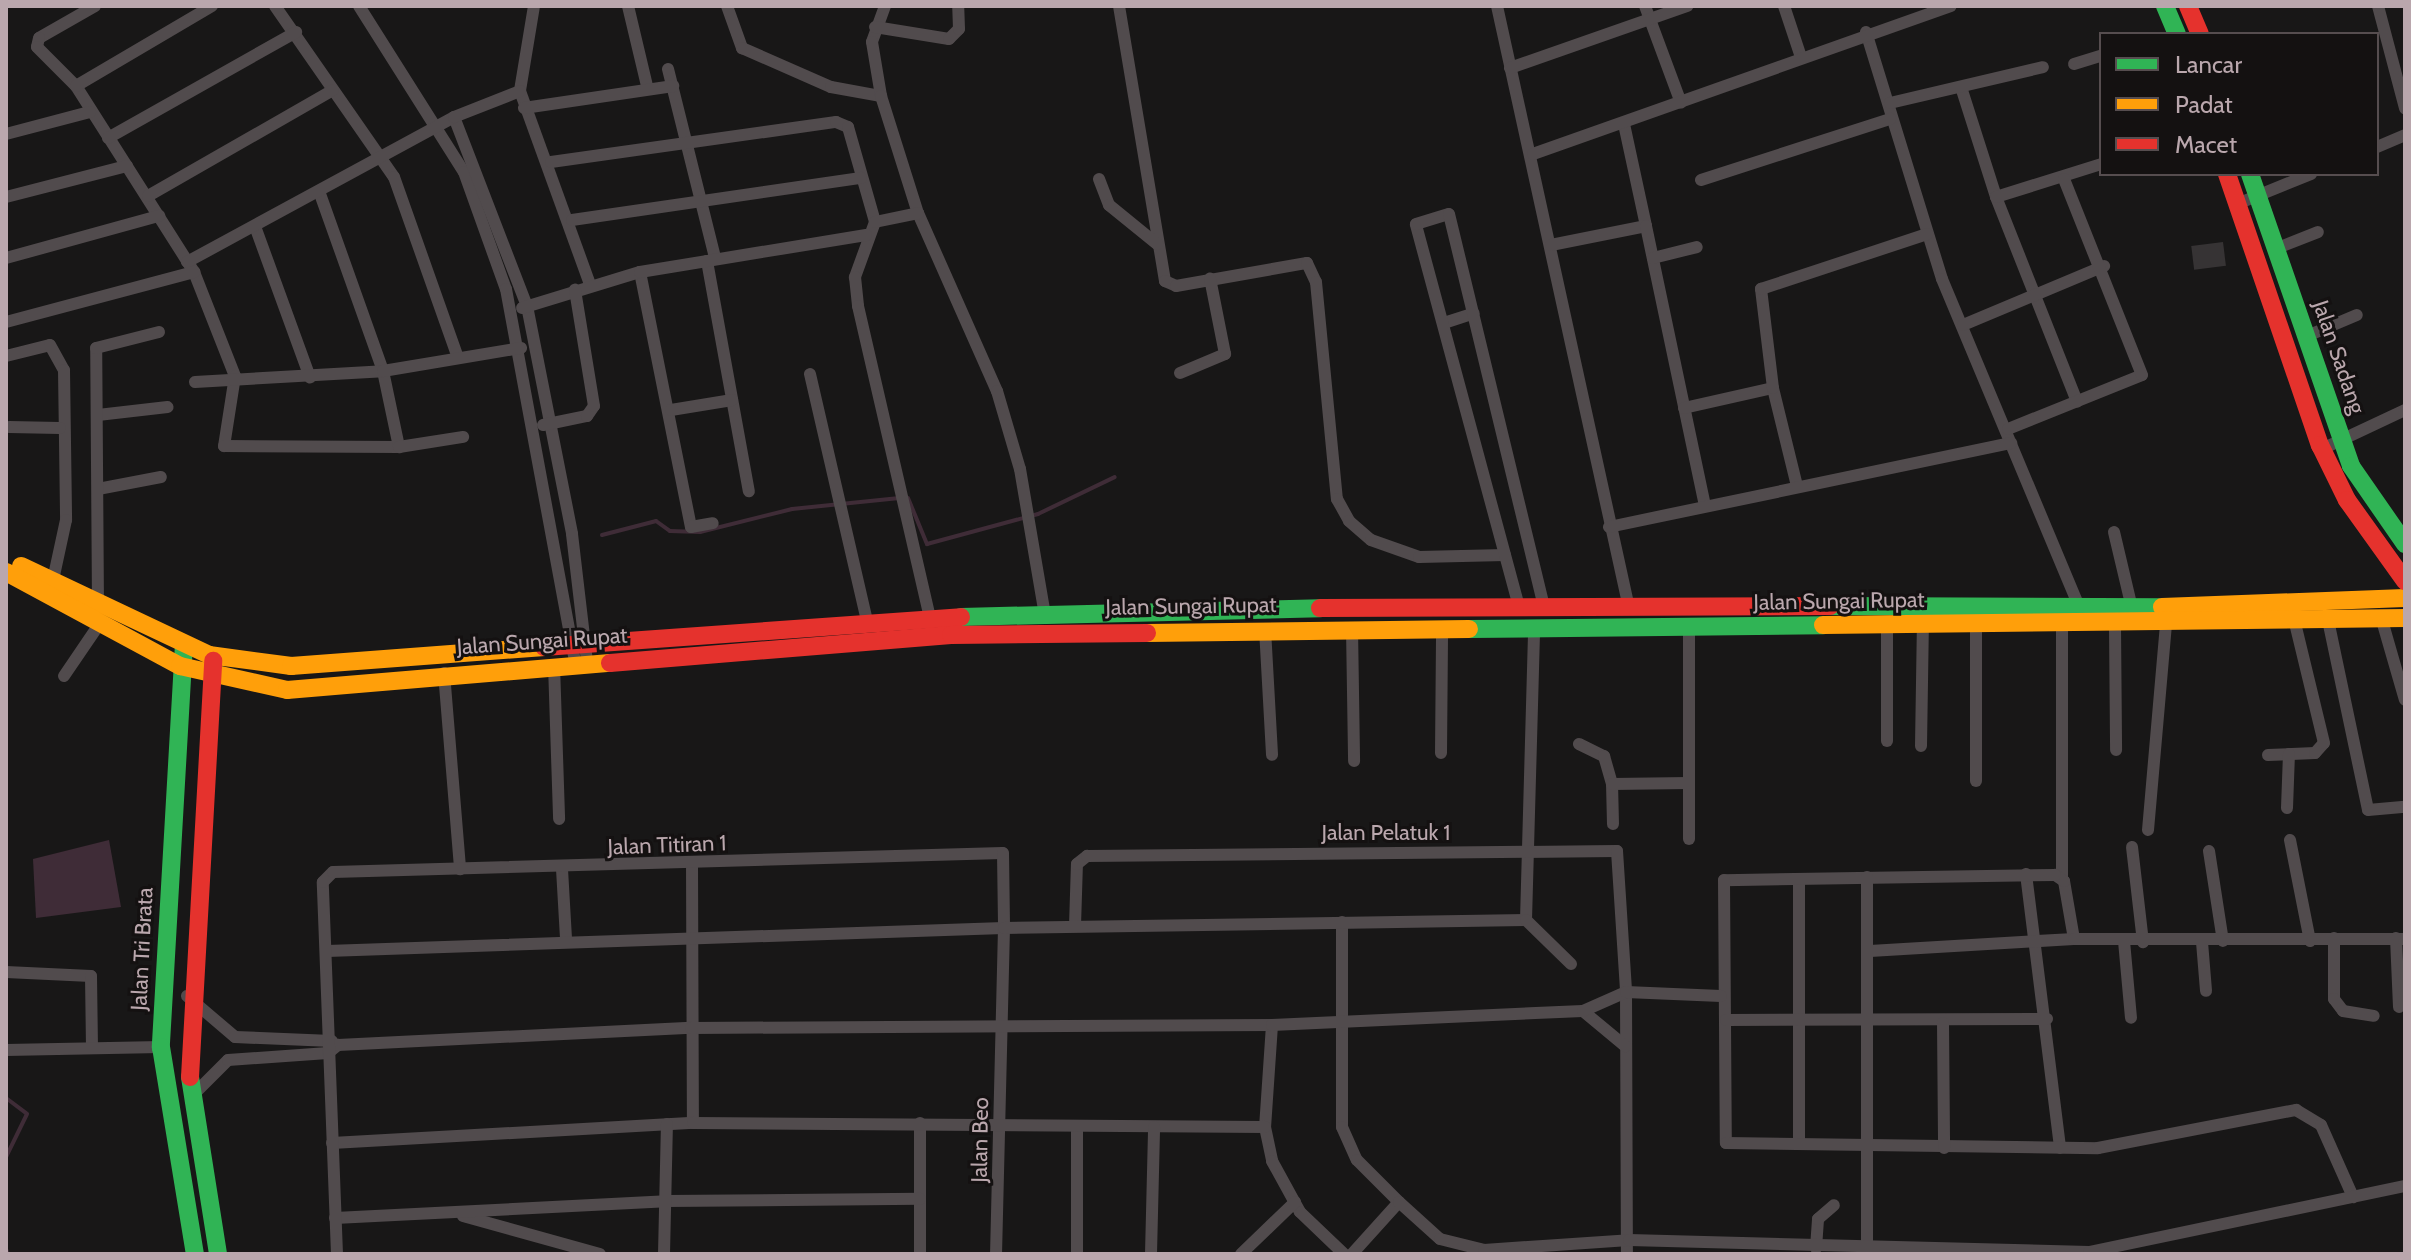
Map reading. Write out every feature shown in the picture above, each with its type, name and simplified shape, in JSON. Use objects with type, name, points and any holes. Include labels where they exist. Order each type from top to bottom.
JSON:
[{"type":"main road","points":[[2165,6],[2176,32]]},
{"type":"main road","points":[[2188,6],[2199,32]]},
{"type":"main road","points":[[2228,176],[2322,449],[2347,500],[2405,581]]},
{"type":"main road","name":"Jalan Sadang","points":[[2251,176],[2343,440],[2367,493],[2405,544]]},
{"type":"main road","name":"Jalan Sungai Rupat","points":[[6,558],[180,666],[210,678],[287,690],[554,665],[580,653],[867,620],[1518,603],[1887,625],[2115,626],[2405,618]]},
{"type":"main road","name":"Jalan Sungai Rupat","points":[[6,572],[51,588]]},
{"type":"main road","name":"Jalan Sungai Rupat","points":[[98,616],[214,657],[291,666],[920,636],[1689,625],[1764,617],[2080,604],[2132,608],[2405,598]]},
{"type":"main road","name":"Jalan Tri Brata","points":[[184,644],[180,666],[161,1047],[195,1254]]},
{"type":"main road","points":[[214,657],[186,995],[191,1097],[218,1254]]},
{"type":"main road","points":[[170,888],[193,888]]},
{"type":"main road","points":[[184,1199],[206,1196]]},
{"type":"street","points":[[95,6],[36,44],[76,86],[191,267],[235,376],[221,439],[227,449],[399,447],[463,437]]},
{"type":"street","points":[[76,86],[212,6]]},
{"type":"street","points":[[275,6],[296,32],[381,163],[411,217],[457,355]]},
{"type":"street","points":[[359,6],[439,125],[474,199],[511,312],[532,428],[580,653]]},
{"type":"street","points":[[534,6],[520,91],[524,108],[551,162],[590,284]]},
{"type":"street","points":[[628,6],[647,86]]},
{"type":"street","points":[[727,6],[742,48],[831,87],[881,96]]},
{"type":"street","points":[[885,6],[875,27],[881,96],[918,213],[985,356],[1029,514],[1045,615]]},
{"type":"street","points":[[875,27],[949,39],[959,29],[958,6]]},
{"type":"street","points":[[1119,6],[1157,244],[1168,285],[1297,260],[1313,270],[1337,499],[1349,521],[1371,540],[1419,557],[1505,555]]},
{"type":"street","points":[[1498,6],[1510,68],[1533,154],[1609,527],[1629,609]]},
{"type":"street","points":[[1645,6],[1681,103]]},
{"type":"street","points":[[1510,68],[1687,6]]},
{"type":"street","points":[[1784,6],[1801,57]]},
{"type":"street","points":[[1533,154],[1624,124],[1866,32],[1951,6]]},
{"type":"street","points":[[2378,6],[2405,108]]},
{"type":"street","points":[[108,138],[296,32]]},
{"type":"street","points":[[1866,32],[1890,103],[1890,119],[1927,234],[2080,604],[2081,624]]},
{"type":"street","points":[[2074,64],[2099,57]]},
{"type":"street","points":[[1890,103],[2043,67]]},
{"type":"street","points":[[668,69],[711,259],[749,491]]},
{"type":"street","points":[[524,108],[647,86],[673,86]]},
{"type":"street","points":[[1961,87],[1996,197],[2077,402]]},
{"type":"street","points":[[148,196],[333,90]]},
{"type":"street","points":[[6,322],[191,267],[319,191],[381,163],[439,125],[520,91]]},
{"type":"street","points":[[6,134],[90,112]]},
{"type":"street","points":[[454,117],[527,306],[549,422],[580,653]]},
{"type":"street","points":[[1701,180],[1890,119]]},
{"type":"street","points":[[551,162],[686,140],[843,122],[875,222]]},
{"type":"street","points":[[1624,124],[1705,506]]},
{"type":"street","points":[[2379,146],[2405,135]]},
{"type":"street","points":[[1996,197],[2064,179],[2099,165]]},
{"type":"street","points":[[6,197],[127,166]]},
{"type":"street","points":[[2237,204],[2306,176]]},
{"type":"street","points":[[572,220],[861,178]]},
{"type":"street","points":[[1099,179],[1109,205],[1157,244]]},
{"type":"street","points":[[2008,429],[2142,375],[2104,266],[2064,179]]},
{"type":"street","points":[[319,191],[383,371],[399,447]]},
{"type":"street","points":[[918,213],[875,222],[866,235],[855,277],[858,306],[930,618]]},
{"type":"street","points":[[1518,603],[1447,322],[1416,224],[1449,214],[1543,604]]},
{"type":"street","points":[[6,258],[159,216]]},
{"type":"street","points":[[1551,245],[1646,226]]},
{"type":"street","points":[[256,229],[310,377]]},
{"type":"street","points":[[2275,249],[2318,232]]},
{"type":"street","points":[[1797,486],[1773,388],[1761,289],[1927,234]]},
{"type":"street","points":[[511,312],[590,284],[640,272],[866,235]]},
{"type":"street","points":[[1653,258],[1697,247]]},
{"type":"street","points":[[1963,325],[2032,293],[2104,266]]},
{"type":"street","points":[[640,272],[671,410],[691,527],[713,523]]},
{"type":"street","points":[[1180,373],[1225,354],[1210,278]]},
{"type":"street","points":[[532,428],[587,416],[594,406],[575,290]]},
{"type":"street","points":[[1447,322],[1474,313]]},
{"type":"street","points":[[2307,336],[2357,315]]},
{"type":"street","points":[[64,676],[98,616],[100,343],[159,332]]},
{"type":"street","points":[[195,382],[235,376],[310,377],[383,371],[457,355],[534,348]]},
{"type":"street","points":[[6,356],[58,350],[66,520],[51,588]]},
{"type":"street","points":[[810,374],[867,620]]},
{"type":"street","points":[[1684,408],[1773,388]]},
{"type":"street","points":[[671,410],[732,400]]},
{"type":"street","points":[[98,415],[168,407]]},
{"type":"street","points":[[2322,449],[2405,410]]},
{"type":"street","points":[[9,427],[60,428]]},
{"type":"street","points":[[1609,527],[2011,443]]},
{"type":"street","points":[[98,489],[161,477]]},
{"type":"street","points":[[2114,532],[2132,608]]},
{"type":"street","points":[[2381,617],[2405,700]]},
{"type":"street","points":[[2328,620],[2369,812],[2405,807]]},
{"type":"street","points":[[1976,623],[1976,781]]},
{"type":"street","points":[[2268,755],[2315,753],[2324,743],[2295,623]]},
{"type":"street","points":[[1921,746],[1923,624]]},
{"type":"street","points":[[2062,624],[2062,878],[2074,939]]},
{"type":"street","points":[[2148,830],[2166,624]]},
{"type":"street","points":[[1689,625],[1689,839]]},
{"type":"street","points":[[1887,625],[1887,741]]},
{"type":"street","points":[[1526,920],[1534,626]]},
{"type":"street","points":[[2115,626],[2116,750]]},
{"type":"street","points":[[1352,628],[1354,761]]},
{"type":"street","points":[[1441,753],[1442,628]]},
{"type":"street","points":[[1265,629],[1272,755]]},
{"type":"street","points":[[554,665],[559,819]]},
{"type":"street","points":[[444,673],[460,869]]},
{"type":"street","points":[[1579,744],[1604,756],[1612,784],[1613,824]]},
{"type":"street","points":[[2287,808],[2289,754]]},
{"type":"street","points":[[1612,784],[1689,783]]},
{"type":"street","points":[[2290,840],[2310,941]]},
{"type":"street","points":[[2132,847],[2143,942]]},
{"type":"street","name":"Jalan Pelatuk 1","points":[[1075,926],[1077,864],[1087,856],[1617,851],[1626,992]]},
{"type":"street","points":[[2209,851],[2223,941]]},
{"type":"street","name":"Jalan Titiran 1","points":[[327,951],[323,882],[333,872],[562,869],[1003,853]]},
{"type":"street","name":"Jalan Beo","points":[[996,1254],[1001,1122],[1003,853]]},
{"type":"street","points":[[692,863],[693,1123]]},
{"type":"street","points":[[562,869],[566,939]]},
{"type":"street","points":[[2062,878],[2026,874],[1721,884],[1726,1143],[2098,1148],[2296,1110],[2321,1125],[2353,1197]]},
{"type":"street","points":[[2026,874],[2047,1019],[2060,1148]]},
{"type":"street","points":[[1867,877],[1871,1147],[1867,1248]]},
{"type":"street","points":[[1799,880],[1799,1143]]},
{"type":"street","points":[[337,1254],[327,951],[691,935],[1526,920],[1571,964]]},
{"type":"street","points":[[1342,922],[1346,1144],[1399,1202],[1458,1248],[1867,1248],[2089,1252],[2405,1186]]},
{"type":"street","points":[[2334,938],[2334,999],[2343,1011],[2374,1016]]},
{"type":"street","points":[[1870,951],[2035,944],[2074,939],[2143,942],[2400,939],[2399,1007]]},
{"type":"street","points":[[2124,941],[2131,1018]]},
{"type":"street","points":[[2202,942],[2206,991]]},
{"type":"street","points":[[6,972],[91,976],[92,1047]]},
{"type":"street","points":[[191,1097],[228,1060],[245,1054],[331,1045],[691,1028],[1272,1025],[1583,1011],[1626,992],[1721,996]]},
{"type":"street","points":[[1626,992],[1628,1247]]},
{"type":"street","points":[[186,995],[235,1037],[331,1045]]},
{"type":"street","points":[[1583,1011],[1625,1046]]},
{"type":"street","points":[[1726,1020],[1943,1023],[2047,1019]]},
{"type":"street","points":[[1943,1023],[1944,1148]]},
{"type":"street","points":[[1272,1025],[1265,1127],[1272,1161],[1295,1202],[1344,1254]]},
{"type":"street","points":[[6,1050],[161,1047]]},
{"type":"street","points":[[332,1143],[693,1123],[1001,1122],[1077,1126],[1265,1127]]},
{"type":"street","points":[[920,1123],[920,1254]]},
{"type":"street","points":[[664,1254],[667,1124]]},
{"type":"street","points":[[1077,1126],[1077,1254]]},
{"type":"street","points":[[1151,1254],[1154,1127]]},
{"type":"street","points":[[335,1218],[666,1201],[920,1199]]},
{"type":"street","points":[[1241,1254],[1295,1202]]},
{"type":"street","points":[[1352,1254],[1399,1202]]},
{"type":"street","points":[[1825,1250],[1818,1219],[1834,1205]]},
{"type":"street","points":[[456,1214],[581,1252],[600,1254]]},
{"type":"shaded area","points":[[109,840],[121,907],[36,918],[33,859]]},
{"type":"building","points":[[2223,242],[2226,266],[2194,270],[2191,246]]},
{"type":"waterway","points":[[908,498],[927,544],[1038,514],[1115,477]]},
{"type":"waterway","points":[[602,535],[656,521],[670,531],[700,532],[792,509],[899,498]]},
{"type":"waterway","points":[[6,1098],[27,1114],[6,1157]]},
{"type":"waterway","points":[[6,1249],[8,1254]]},
{"type":"traffic: fast","points":[[2165,6],[2176,32]]},
{"type":"traffic: fast","points":[[2251,176],[2351,466],[2405,544]]},
{"type":"traffic: fast","points":[[1830,606],[2162,607]]},
{"type":"traffic: fast","points":[[961,617],[1320,608]]},
{"type":"traffic: fast","points":[[1469,629],[1823,625]]},
{"type":"traffic: fast","points":[[184,644],[161,1047],[195,1254]]},
{"type":"traffic: fast","points":[[190,1077],[218,1254]]},
{"type":"traffic: slow","points":[[21,566],[209,655],[291,666],[544,647]]},
{"type":"traffic: slow","points":[[6,572],[180,666],[287,690],[610,663]]},
{"type":"traffic: slow","points":[[2162,607],[2405,598]]},
{"type":"traffic: slow","points":[[1823,625],[2405,618]]},
{"type":"traffic: slow","points":[[1147,633],[1469,629]]},
{"type":"traffic: jam","points":[[2188,6],[2199,32]]},
{"type":"traffic: jam","points":[[2228,176],[2320,445],[2347,500],[2405,581]]},
{"type":"traffic: jam","points":[[1320,608],[1830,606]]},
{"type":"traffic: jam","points":[[544,647],[961,617]]},
{"type":"traffic: jam","points":[[610,663],[951,635],[1147,633]]},
{"type":"traffic: jam","points":[[190,1077],[213,661]]}]
